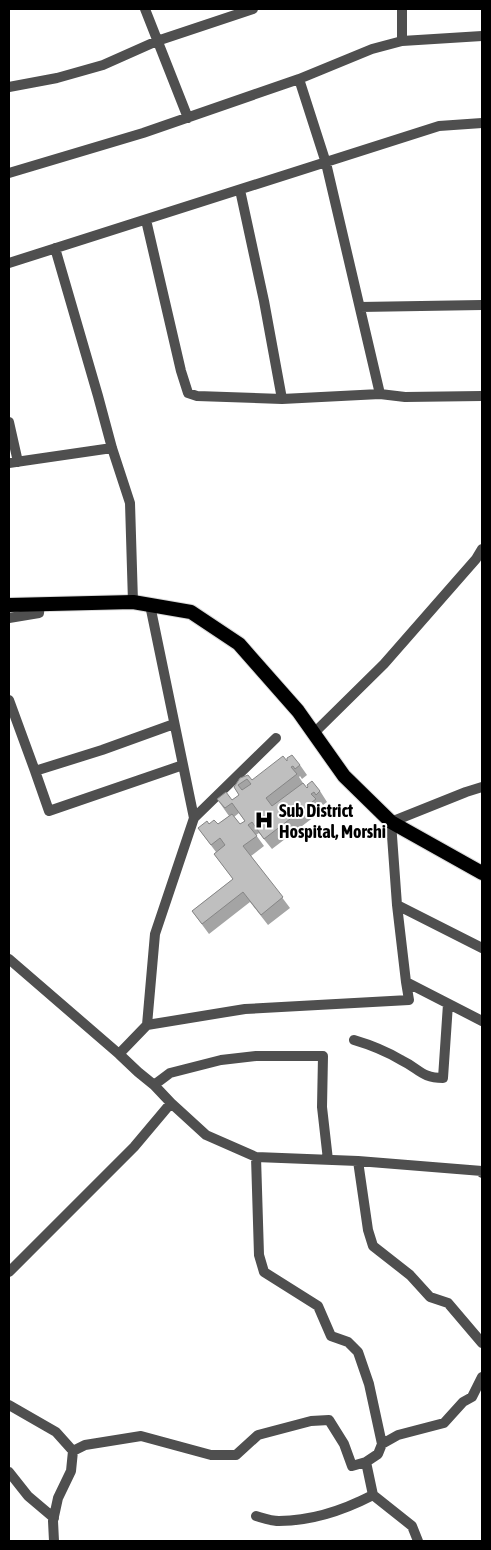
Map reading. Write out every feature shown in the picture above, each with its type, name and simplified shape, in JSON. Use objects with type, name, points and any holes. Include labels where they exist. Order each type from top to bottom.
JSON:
[{"type":"highway","points":[[9,605],[133,602],[191,612],[239,644],[298,711],[344,776],[391,822],[482,873]]},
{"type":"street","points":[[146,9],[188,118]]},
{"type":"street","points":[[9,87],[57,78],[103,65],[157,41],[253,9]]},
{"type":"street","points":[[402,9],[402,41]]},
{"type":"street","points":[[9,173],[188,118],[299,79],[372,49],[402,41],[482,36]]},
{"type":"street","points":[[299,79],[326,163],[348,264],[380,394]]},
{"type":"street","points":[[9,263],[439,126],[482,123]]},
{"type":"street","points":[[240,190],[264,301],[282,399]]},
{"type":"street","points":[[146,220],[188,393],[197,396],[282,399],[380,394],[405,397],[482,396]]},
{"type":"street","points":[[56,248],[112,448],[130,503],[133,602]]},
{"type":"street","points":[[360,307],[482,305]]},
{"type":"street","points":[[9,422],[14,463],[112,448]]},
{"type":"street","points":[[314,733],[384,664],[476,559],[482,549]]},
{"type":"street","points":[[9,618],[39,613],[40,604]]},
{"type":"street","points":[[150,605],[194,818]]},
{"type":"street","points":[[9,700],[49,811],[183,766]]},
{"type":"street","points":[[35,771],[102,750],[174,724]]},
{"type":"street","points":[[147,1025],[155,934],[194,818],[276,738]]},
{"type":"street","points":[[119,1054],[147,1025],[244,1009],[409,1000],[397,905],[391,822],[482,787]]},
{"type":"street","points":[[397,905],[482,948]]},
{"type":"street","points":[[9,958],[154,1084],[171,1103],[206,1134],[256,1158],[358,1161],[482,1172]]},
{"type":"street","points":[[406,982],[482,1021]]},
{"type":"street","points":[[354,1040],[374,1046],[404,1061],[429,1078],[443,1078],[448,1004]]},
{"type":"street","points":[[154,1084],[170,1073],[221,1060],[256,1056],[323,1056],[322,1107],[328,1160]]},
{"type":"street","points":[[9,1272],[134,1147],[171,1103]]},
{"type":"street","points":[[73,1451],[85,1445],[141,1436],[210,1456],[236,1455],[258,1435],[311,1421],[329,1420],[344,1444],[352,1466],[366,1462],[378,1454],[382,1444],[369,1384],[358,1352],[348,1342],[331,1336],[318,1306],[264,1272],[259,1256],[256,1158]]},
{"type":"street","points":[[358,1161],[368,1230],[373,1246],[410,1275],[430,1297],[448,1302],[482,1343]]},
{"type":"street","points":[[382,1444],[398,1435],[444,1423],[462,1402],[472,1396],[482,1377]]},
{"type":"street","points":[[9,1405],[56,1432],[73,1451],[71,1471],[58,1498],[54,1518],[54,1541]]},
{"type":"street","points":[[366,1462],[373,1495],[412,1526],[418,1541]]},
{"type":"street","points":[[9,1472],[28,1496],[54,1518]]},
{"type":"street","points":[[256,1516],[277,1521],[304,1519],[347,1508],[373,1495]]},
{"type":"building","points":[[292,755],[300,765],[295,769],[293,766],[291,767],[297,774],[266,798],[272,806],[303,783],[307,788],[307,785],[312,781],[320,791],[316,795],[314,792],[311,794],[316,799],[264,839],[252,822],[248,825],[257,836],[243,846],[283,897],[261,915],[243,892],[202,924],[192,911],[233,879],[214,854],[225,845],[220,838],[211,845],[198,828],[207,821],[209,824],[214,820],[218,824],[232,814],[240,824],[245,821],[232,803],[225,808],[217,799],[226,792],[232,800],[239,795],[234,787],[240,778],[248,775],[252,780],[283,756],[287,761],[287,758]],"holes":[[[247,779],[251,784],[242,790],[238,785]]]},
{"type":"place","name":"Sub District Hospital, Morshi","points":[[264,820]]}]
